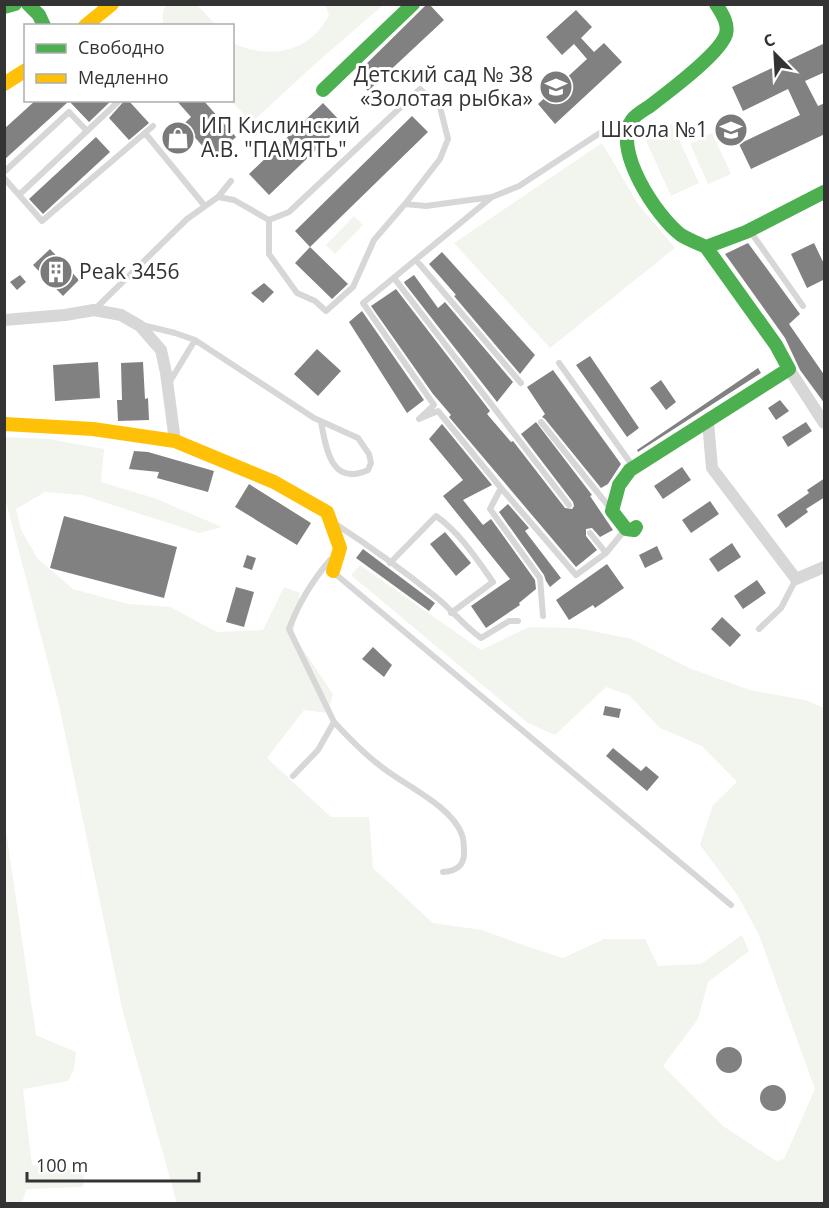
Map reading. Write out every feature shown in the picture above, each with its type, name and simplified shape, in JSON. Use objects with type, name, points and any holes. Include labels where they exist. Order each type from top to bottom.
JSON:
[{"type":"street","points":[[4,7],[15,4]]},
{"type":"street","points":[[28,4],[39,15],[43,24]]},
{"type":"street","points":[[87,24],[112,4]]},
{"type":"street","points":[[323,90],[413,4]]},
{"type":"street","points":[[716,4],[726,26],[726,35],[720,46],[687,76],[631,121],[626,134],[632,164],[645,194],[658,212],[680,235],[706,247],[776,345],[825,423]]},
{"type":"street","points":[[4,84],[24,71]]},
{"type":"street","points":[[706,247],[750,230],[825,192]]},
{"type":"street","points":[[4,320],[94,310],[121,315],[136,324],[161,350],[168,385],[174,441]]},
{"type":"street","points":[[631,528],[612,511],[619,485],[634,467],[789,369]]},
{"type":"street","points":[[708,422],[712,468],[796,579],[825,567]]},
{"type":"street","points":[[4,424],[93,429],[174,441],[285,488],[327,512],[340,548],[333,571]]},
{"type":"lane","points":[[420,89],[440,107],[448,139],[440,159],[374,240],[353,287],[326,311],[315,301],[297,293],[269,254],[269,220],[289,212],[420,89]]},
{"type":"lane","points":[[19,195],[118,102]]},
{"type":"lane","points":[[4,171],[69,112],[87,131]]},
{"type":"lane","points":[[405,204],[426,207],[492,197],[519,186],[606,129],[631,121]]},
{"type":"lane","points":[[4,178],[42,221],[153,126]]},
{"type":"lane","points":[[145,133],[204,205]]},
{"type":"lane","points":[[94,310],[159,245],[204,205],[218,197],[231,181]]},
{"type":"lane","points":[[218,197],[234,200],[269,220]]},
{"type":"lane","points":[[492,197],[363,303],[434,405],[419,419],[438,411],[576,575],[606,553],[631,528]]},
{"type":"lane","points":[[750,230],[804,306]]},
{"type":"lane","points":[[416,260],[521,382]]},
{"type":"lane","points":[[394,278],[569,505]]},
{"type":"lane","points":[[136,324],[195,340],[321,422],[358,438],[369,454],[371,463],[368,470],[358,474],[348,474],[338,469],[326,451],[321,422]]},
{"type":"lane","points":[[168,385],[195,340]]},
{"type":"lane","points":[[559,363],[634,467]]},
{"type":"lane","points":[[541,422],[612,511]]},
{"type":"lane","points":[[501,488],[490,510],[540,578],[543,616]]},
{"type":"lane","points":[[390,563],[436,516],[449,525],[493,582],[451,613]]},
{"type":"lane","points":[[331,521],[438,598],[465,627],[481,638],[508,621],[518,621]]},
{"type":"lane","points":[[590,533],[606,553]]},
{"type":"lane","points":[[340,548],[312,581],[298,603],[289,628],[334,723],[361,751],[386,771],[428,797],[458,826],[463,837],[463,861],[458,868],[443,872]]},
{"type":"lane","points":[[333,571],[731,905]]},
{"type":"lane","points":[[759,629],[781,608],[796,579]]},
{"type":"lane","points":[[293,776],[318,750],[334,723]]},
{"type":"shaded area","points":[[168,4],[197,5],[215,24],[164,24],[163,11]]},
{"type":"shaded area","points":[[325,5],[383,5],[252,122],[232,102],[234,102],[234,43],[261,51],[287,50],[311,38],[329,15]]},
{"type":"shaded area","points":[[672,124],[699,183],[671,196],[644,136]]},
{"type":"shaded area","points":[[712,133],[731,174],[708,184],[690,144]]},
{"type":"shaded area","points":[[602,143],[638,204],[675,248],[550,348],[454,243]]},
{"type":"shaded area","points":[[354,216],[363,225],[335,254],[326,245]]},
{"type":"shaded area","points":[[4,437],[49,439],[104,449],[101,482],[154,498],[222,527],[199,533],[82,495],[45,492],[16,509],[21,530],[38,559],[73,589],[128,604],[170,607],[217,632],[263,630],[284,587],[300,593],[293,635],[333,694],[328,713],[304,710],[267,758],[331,817],[369,817],[373,868],[433,923],[482,930],[563,958],[604,939],[645,939],[658,966],[701,964],[742,935],[749,951],[708,982],[698,1019],[663,1066],[723,1126],[776,1161],[784,1159],[815,1089],[759,935],[738,896],[700,845],[713,805],[737,782],[702,746],[660,728],[629,695],[606,687],[555,735],[528,723],[351,575],[360,565],[481,650],[529,627],[577,628],[632,639],[689,668],[750,690],[805,700],[824,708],[824,1203],[177,1203],[123,1012],[59,705],[5,498]]},
{"type":"shaded area","points":[[5,824],[36,1035],[76,1052],[74,1069],[68,1081],[23,1089],[32,1165],[84,1171],[83,1187],[27,1189],[21,1204],[4,1203]]},
{"type":"building","points":[[427,4],[444,20],[368,91],[354,76]]},
{"type":"building","points":[[576,10],[592,27],[581,38],[594,52],[604,43],[622,62],[555,124],[538,104],[587,59],[574,44],[562,55],[546,37]]},
{"type":"building","points":[[825,43],[825,72],[805,81],[818,106],[825,103],[825,134],[751,169],[739,144],[800,115],[788,89],[743,111],[732,87]]},
{"type":"building","points":[[34,102],[68,102],[4,160],[4,129]]},
{"type":"building","points":[[70,102],[110,102],[89,122]]},
{"type":"building","points":[[123,102],[130,102],[149,123],[129,140],[109,118]]},
{"type":"building","points":[[178,102],[205,102],[236,137],[213,158],[191,133],[171,153],[163,144],[191,117]]},
{"type":"building","points":[[323,103],[343,124],[269,195],[249,174]]},
{"type":"building","points":[[412,116],[428,132],[310,247],[295,231]]},
{"type":"building","points":[[96,137],[110,152],[43,214],[29,199]]},
{"type":"building","points":[[748,243],[800,314],[789,324],[825,376],[825,404],[800,370],[785,338],[725,254]]},
{"type":"building","points":[[814,243],[825,266],[825,279],[807,288],[791,254]]},
{"type":"building","points":[[310,247],[348,284],[332,299],[295,263]]},
{"type":"building","name":"Peak 3456","points":[[50,249],[79,280],[63,296],[33,265]]},
{"type":"building","points":[[442,252],[535,355],[520,374],[429,264]]},
{"type":"building","points":[[20,275],[26,282],[17,290],[10,282]]},
{"type":"building","points":[[414,275],[438,308],[445,302],[513,382],[497,402],[405,284],[404,282]]},
{"type":"building","points":[[264,283],[274,292],[263,303],[251,293]]},
{"type":"building","points":[[396,289],[490,411],[487,414],[511,442],[513,441],[565,508],[572,509],[573,502],[521,434],[536,422],[592,495],[590,496],[613,530],[600,537],[592,528],[586,529],[586,536],[597,550],[576,567],[449,417],[451,415],[433,394],[371,306]]},
{"type":"building","points":[[362,311],[424,400],[407,413],[349,322]]},
{"type":"building","points":[[317,349],[341,371],[318,396],[294,374]]},
{"type":"building","points":[[590,356],[639,428],[627,437],[576,365]]},
{"type":"building","points":[[98,362],[100,398],[55,401],[53,365]]},
{"type":"building","points":[[143,362],[145,399],[148,398],[149,420],[118,421],[117,400],[122,400],[121,363]]},
{"type":"building","points":[[758,368],[761,373],[638,452],[637,450]]},
{"type":"building","points":[[553,370],[621,464],[608,484],[601,488],[542,417],[545,414],[527,387]]},
{"type":"building","points":[[661,380],[676,402],[666,410],[650,388]]},
{"type":"building","points":[[780,400],[789,411],[776,420],[768,408]]},
{"type":"building","points":[[806,422],[812,431],[788,447],[782,437]]},
{"type":"building","points":[[442,424],[492,485],[463,500],[483,525],[491,519],[535,580],[536,589],[519,603],[520,605],[486,628],[471,606],[510,579],[443,496],[463,480],[429,439]]},
{"type":"building","points":[[134,451],[148,452],[214,471],[208,492],[157,478],[159,472],[129,469]]},
{"type":"building","points":[[682,467],[691,480],[663,499],[654,486]]},
{"type":"building","points":[[825,478],[825,497],[806,509],[808,512],[786,528],[777,515],[809,493],[807,490]]},
{"type":"building","points":[[249,484],[311,523],[297,545],[235,507]]},
{"type":"building","points":[[710,501],[719,514],[691,533],[682,520]]},
{"type":"building","points":[[508,504],[529,528],[525,531],[561,578],[550,587],[499,512]]},
{"type":"building","points":[[64,516],[177,547],[164,598],[50,568]]},
{"type":"building","points":[[445,532],[471,563],[456,576],[430,544]]},
{"type":"building","points":[[732,543],[741,557],[718,572],[709,559]]},
{"type":"building","points":[[657,546],[663,559],[645,568],[639,555]]},
{"type":"building","points":[[363,549],[435,603],[429,611],[356,558]]},
{"type":"building","points":[[247,555],[256,558],[252,570],[243,567]]},
{"type":"building","points":[[607,564],[624,588],[595,608],[593,605],[569,620],[556,600]]},
{"type":"building","points":[[757,580],[766,593],[743,609],[734,596]]},
{"type":"building","points":[[236,587],[254,592],[244,627],[226,622]]},
{"type":"building","points":[[722,617],[741,635],[730,647],[711,629]]},
{"type":"building","points":[[373,647],[392,665],[384,677],[362,659]]},
{"type":"building","points":[[605,706],[621,709],[619,718],[603,715]]},
{"type":"building","points":[[613,748],[641,771],[646,766],[659,777],[647,791],[606,756]]},
{"type":"building","points":[[729,1047],[738,1051],[742,1060],[738,1069],[729,1073],[720,1069],[716,1060],[720,1051]]},
{"type":"building","points":[[773,1085],[782,1089],[786,1098],[782,1107],[773,1111],[764,1107],[760,1098],[764,1089]]},
{"type":"traffic: fast","points":[[4,7],[15,4]]},
{"type":"traffic: fast","points":[[28,4],[39,15],[43,24]]},
{"type":"traffic: fast","points":[[323,90],[413,4]]},
{"type":"traffic: fast","points":[[716,4],[726,26],[726,34],[722,42],[692,72],[632,120],[627,133],[628,148],[632,165],[640,182],[660,214],[671,226],[681,235],[706,247],[746,232],[824,192]]},
{"type":"traffic: fast","points":[[636,527],[634,530],[626,529],[612,511],[619,485],[630,470],[789,369],[776,345],[706,247]]},
{"type":"traffic: slow","points":[[87,24],[112,4]]},
{"type":"traffic: slow","points":[[4,84],[24,71]]},
{"type":"traffic: slow","points":[[4,424],[93,429],[175,441],[274,482],[327,512],[340,548],[333,571]]},
{"type":"place","name":"Детский сад № 38 «Золотая рыбка»","points":[[556,87]]},
{"type":"place","name":"Школа №1","points":[[731,130]]},
{"type":"place","name":"ИП Кислинский А.В. \"ПАМЯТЬ\"","points":[[178,138]]},
{"type":"place","name":"Peak 3456","points":[[56,272]]}]
